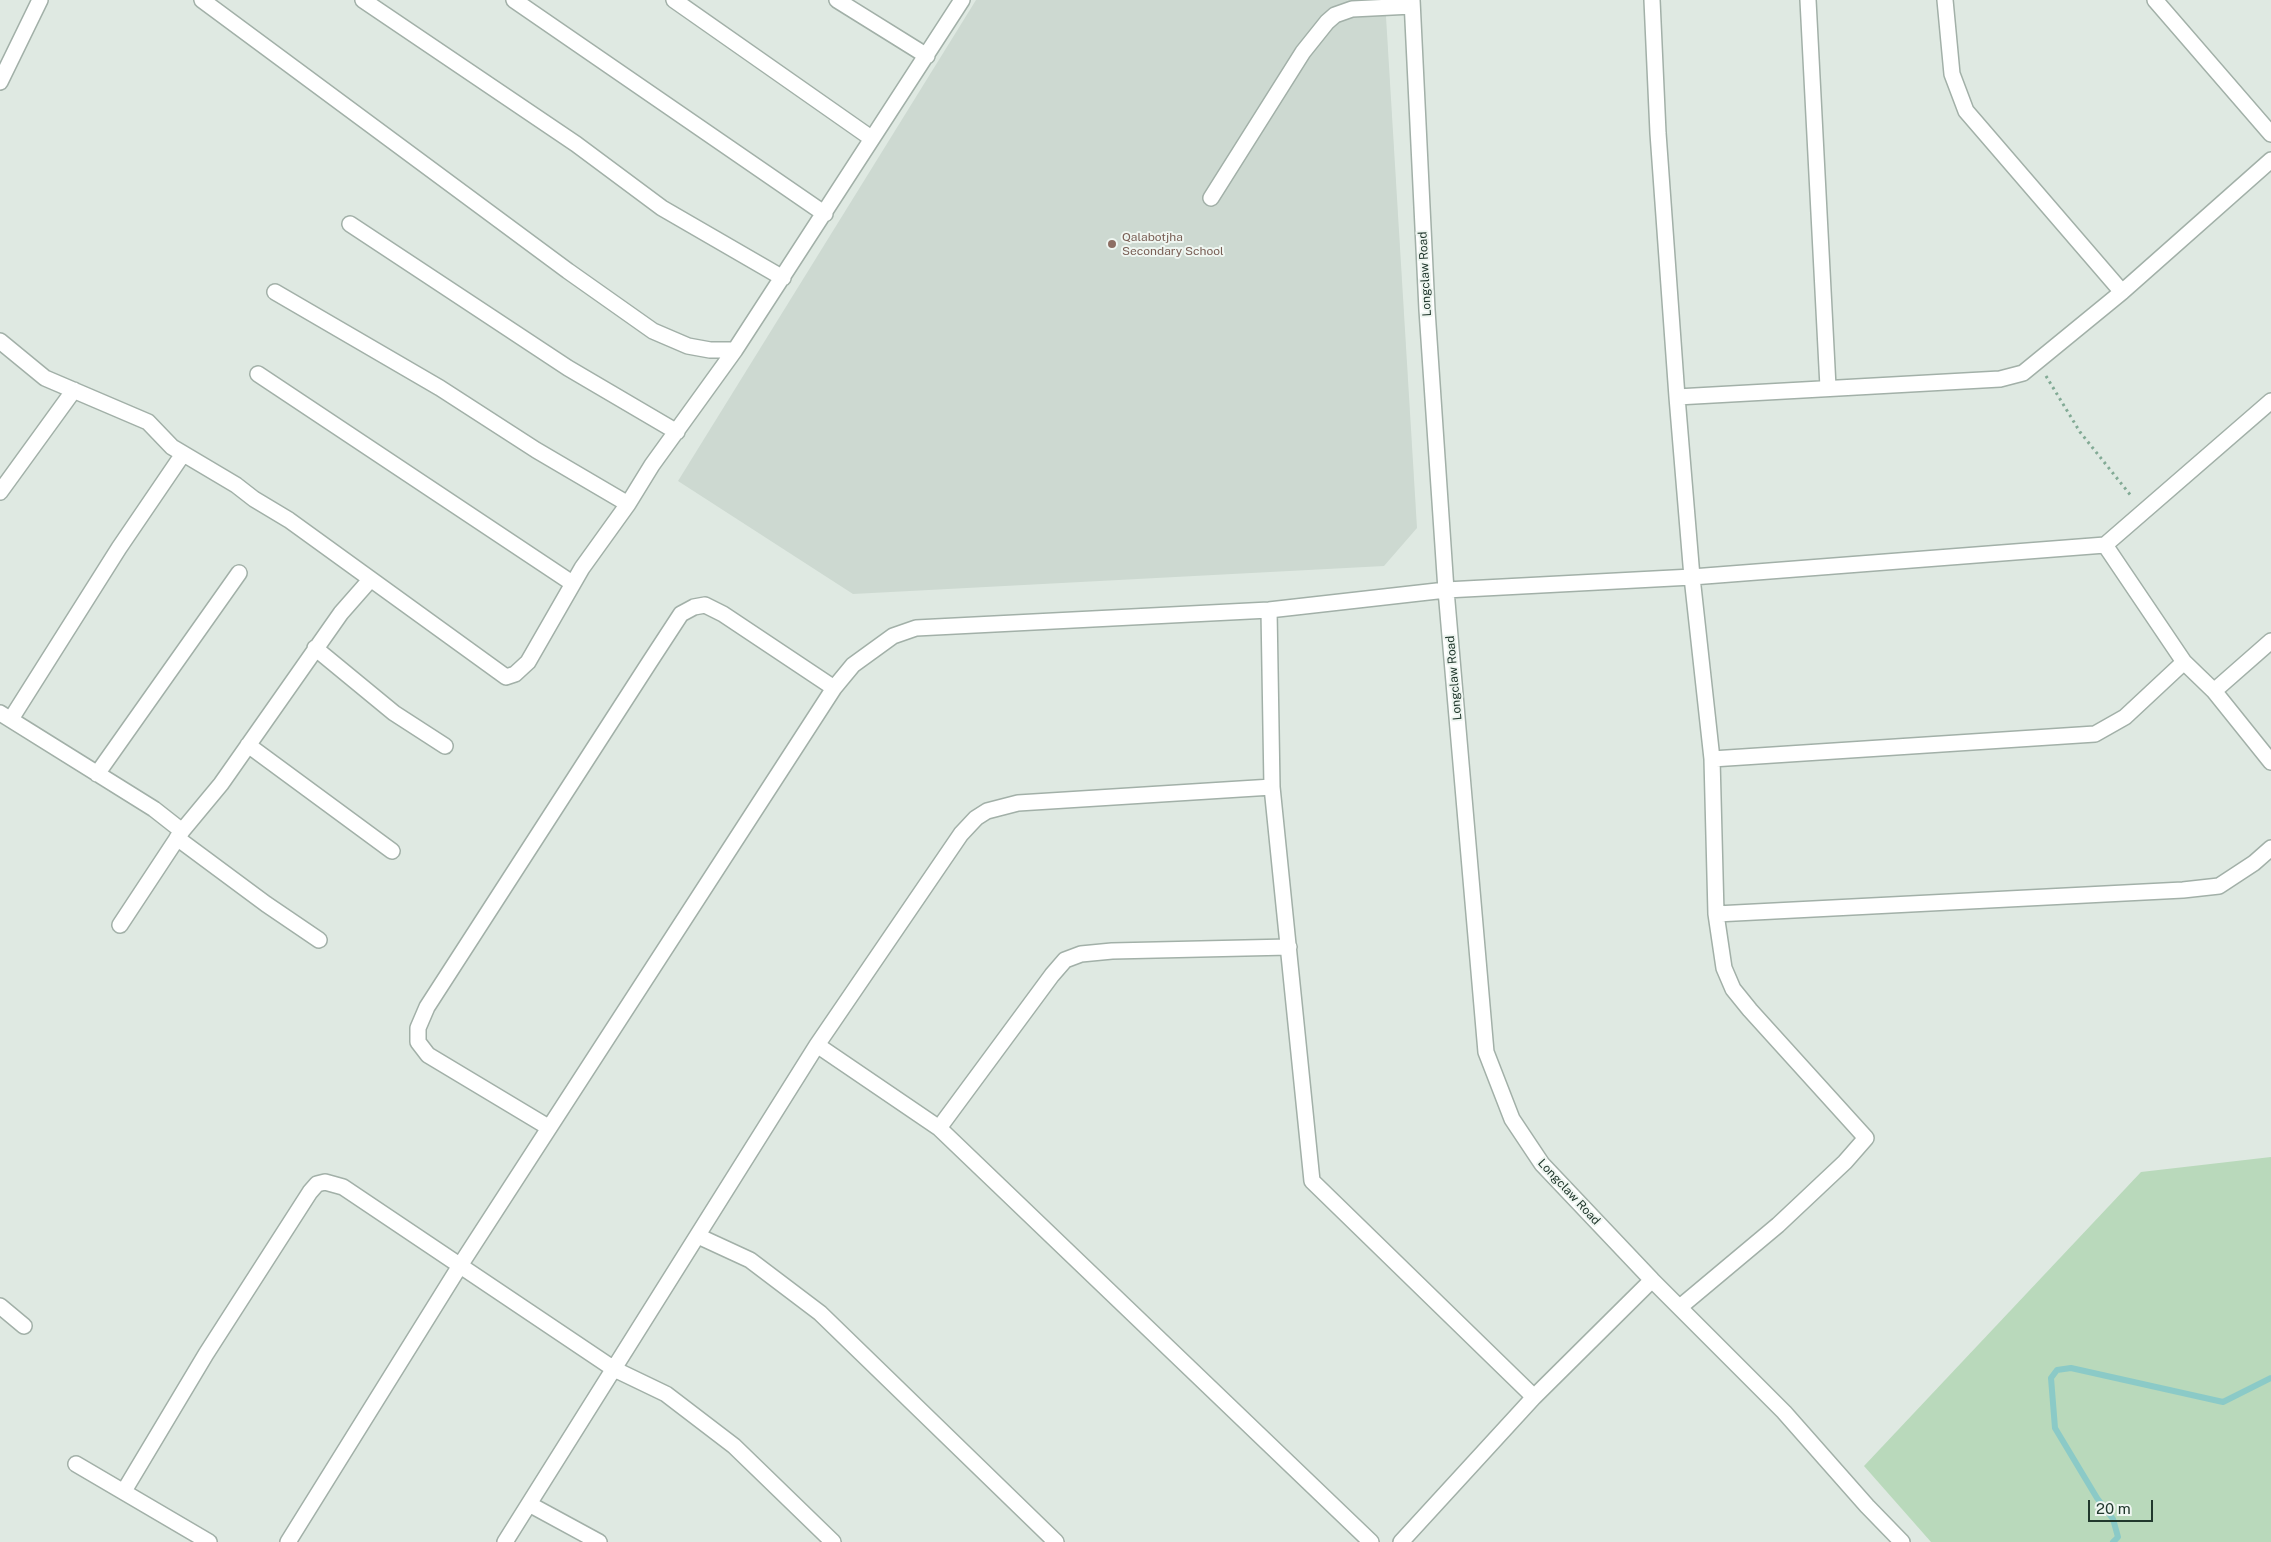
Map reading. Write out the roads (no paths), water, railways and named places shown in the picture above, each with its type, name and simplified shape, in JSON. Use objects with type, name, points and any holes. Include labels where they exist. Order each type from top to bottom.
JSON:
[{"type":"street","points":[[0,82],[40,0]]},
{"type":"street","points":[[202,0],[568,271],[653,330],[688,346],[710,350],[735,350]]},
{"type":"street","points":[[363,0],[576,144],[662,208],[783,278]]},
{"type":"street","points":[[514,0],[825,214]]},
{"type":"street","points":[[674,0],[871,138]]},
{"type":"street","points":[[837,0],[926,56]]},
{"type":"street","points":[[0,341],[45,378],[148,422],[172,447],[236,485],[260,504],[289,520],[506,677],[514,674],[528,662],[572,583],[628,504],[652,466],[735,350],[825,214],[871,138],[962,0]]},
{"type":"street","points":[[1652,0],[1658,133],[1677,397],[1692,577],[1712,759],[1716,914],[1724,968],[1733,989],[1866,1138],[1845,1162],[1778,1225],[1680,1307]]},
{"type":"street","points":[[1808,0],[1828,387]]},
{"type":"street","points":[[1945,0],[1952,74],[1966,111],[2122,292]]},
{"type":"street","points":[[2155,0],[2271,134]]},
{"type":"street","points":[[1211,198],[1303,52],[1327,22],[1352,9],[1412,3]]},
{"type":"street","name":"Longclaw Road","points":[[1412,3],[1427,310],[1446,590],[1486,1052],[1512,1119],[1542,1164],[1652,1280],[1784,1412],[1867,1506],[1902,1542]]},
{"type":"street","points":[[1677,397],[1828,387],[2000,379],[2023,373],[2122,292],[2271,160]]},
{"type":"street","points":[[350,224],[568,368],[677,432]]},
{"type":"street","points":[[275,292],[440,388],[536,450],[628,504]]},
{"type":"street","points":[[258,374],[572,583]]},
{"type":"street","points":[[0,492],[74,390]]},
{"type":"street","points":[[288,1542],[461,1264],[834,688],[853,665],[893,636],[916,628],[1269,610],[1446,590],[1692,577],[2105,545],[2271,401]]},
{"type":"street","points":[[183,454],[5,716],[154,809],[180,835],[266,904],[319,940]]},
{"type":"street","points":[[2105,545],[2184,662],[2214,691],[2271,762]]},
{"type":"street","points":[[97,774],[239,573]]},
{"type":"street","points":[[120,925],[180,835],[216,791],[315,648],[341,613],[370,580]]},
{"type":"street","points":[[548,1128],[428,1055],[418,1042],[418,1028],[427,1007],[649,663],[681,614],[694,607],[705,605],[723,614],[834,688]]},
{"type":"street","points":[[1269,610],[1272,787],[1312,1180],[1329,1199],[1534,1397]]},
{"type":"street","points":[[2214,691],[2271,641]]},
{"type":"street","points":[[315,648],[394,713],[445,746]]},
{"type":"street","points":[[1712,759],[2095,734],[2125,717],[2184,662]]},
{"type":"street","points":[[248,745],[392,851]]},
{"type":"street","points":[[505,1542],[817,1045],[961,834],[976,818],[987,811],[1018,803],[1272,787]]},
{"type":"street","points":[[1716,914],[2183,890],[2219,886],[2254,864],[2271,848]]},
{"type":"street","points":[[939,1128],[1065,960],[1081,954],[1112,951],[1289,948]]},
{"type":"street","points":[[817,1045],[939,1128],[1371,1542]]},
{"type":"street","points":[[124,1491],[206,1354],[317,1184],[325,1182],[343,1187],[461,1264],[614,1369],[666,1394],[734,1446],[833,1542]]},
{"type":"street","points":[[698,1236],[750,1260],[820,1313],[1056,1542]]},
{"type":"street","points":[[1401,1542],[1534,1397],[1652,1280]]},
{"type":"street","points":[[0,1306],[24,1326]]},
{"type":"street","points":[[76,1464],[209,1542]]},
{"type":"street","points":[[529,1504],[599,1542]]},
{"type":"waterway","points":[[2113,1542],[2118,1537],[2113,1519],[2097,1498],[2055,1428],[2051,1378],[2057,1370],[2071,1368],[2223,1402],[2271,1378]]},
{"type":"place","name":"Qalabotjha Secondary School","points":[[1112,244]]}]
